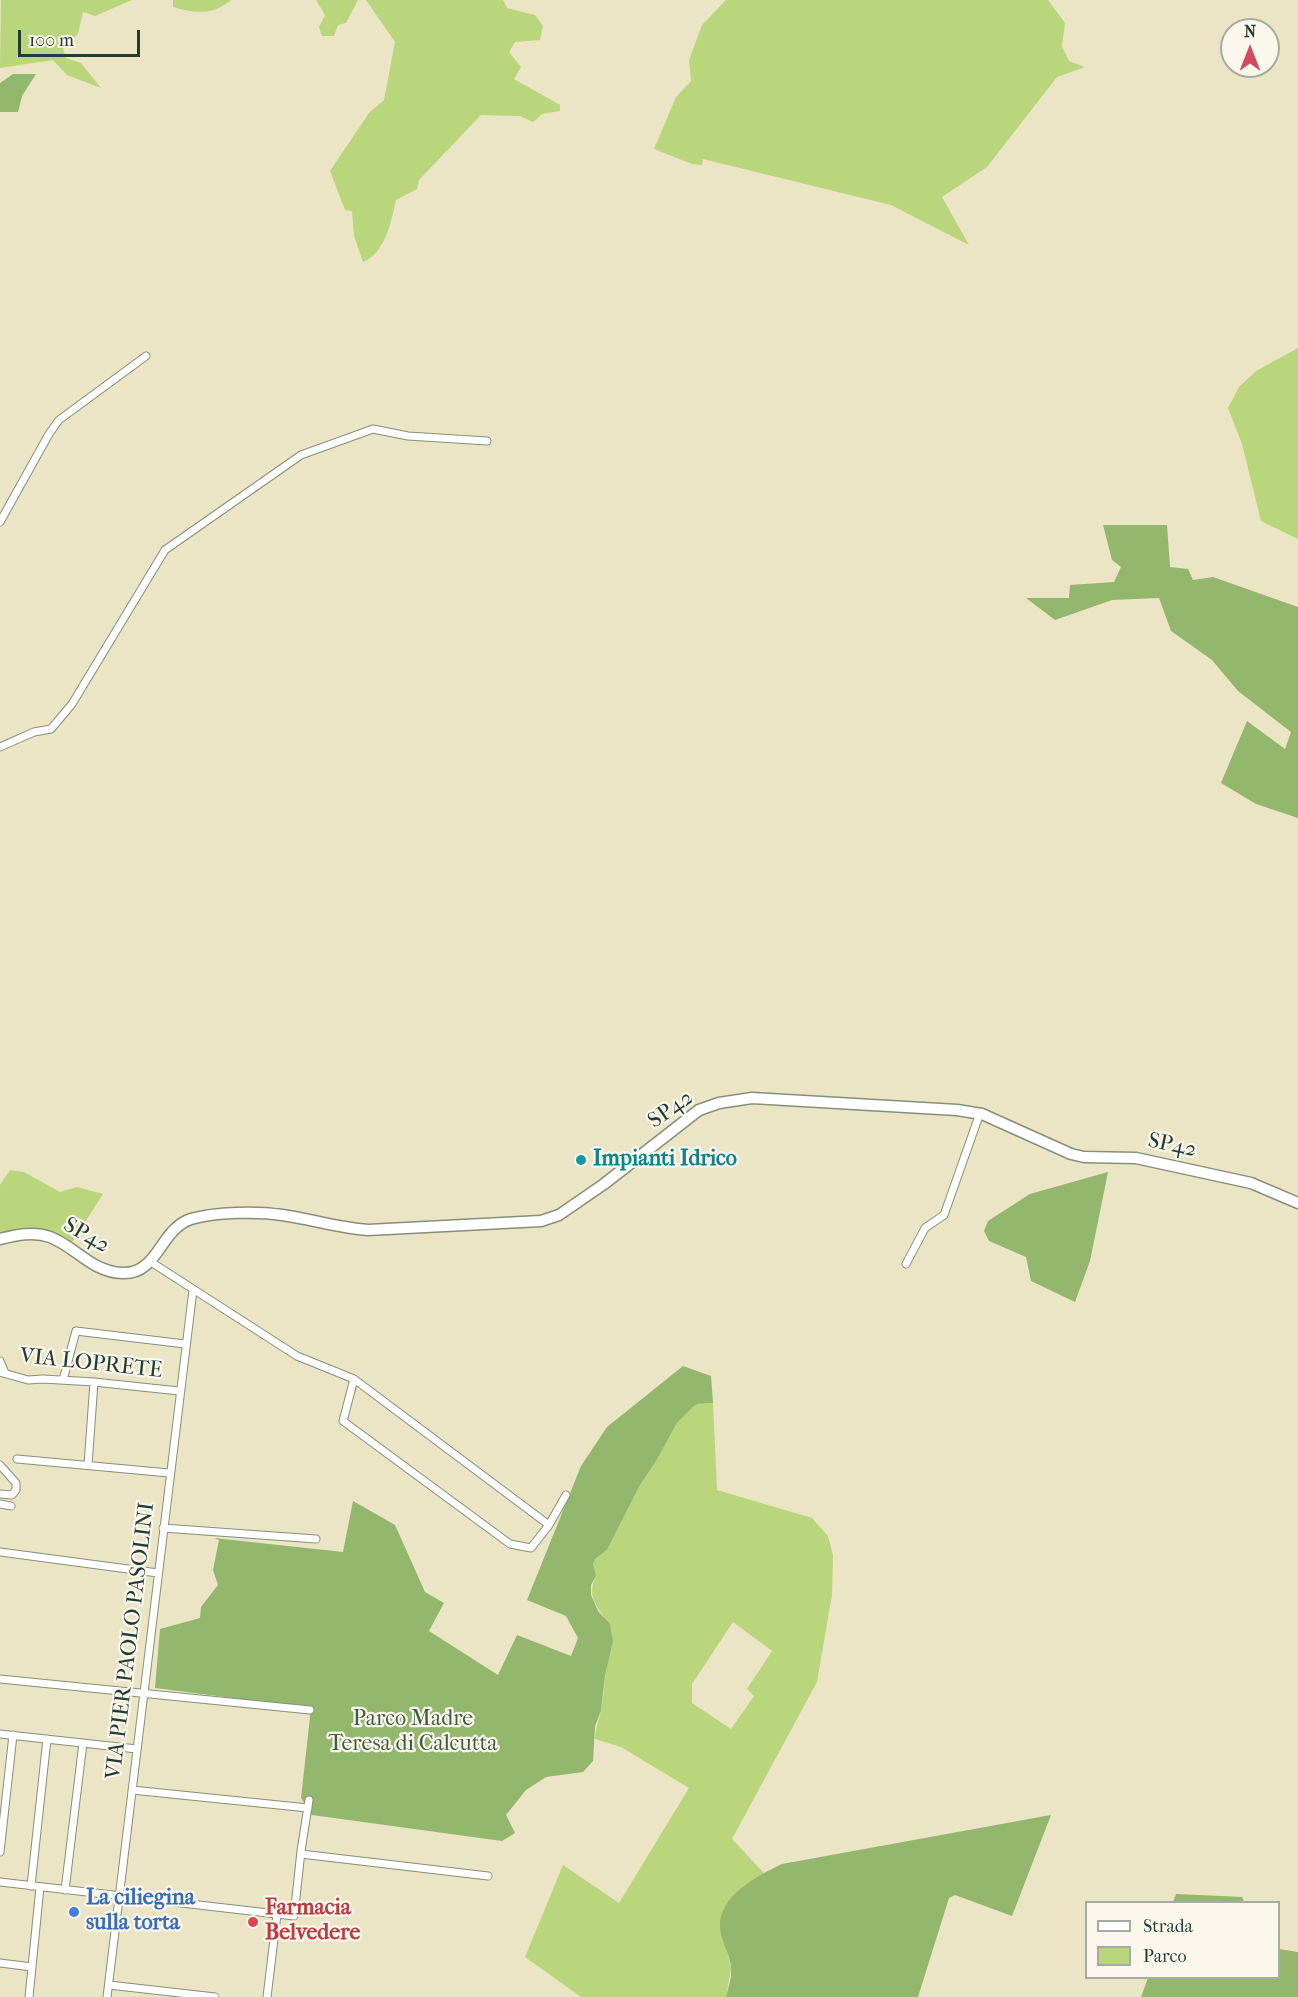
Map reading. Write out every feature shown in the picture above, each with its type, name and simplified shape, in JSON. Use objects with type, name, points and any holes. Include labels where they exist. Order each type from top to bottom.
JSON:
[{"type":"main road","name":"SP42","points":[[0,1239],[31,1233],[50,1237],[90,1264],[105,1270],[134,1273],[151,1262],[172,1230],[181,1223],[208,1216],[281,1215],[344,1229],[368,1230],[541,1221],[559,1215],[604,1184],[699,1110],[719,1103],[752,1098],[980,1113],[1071,1154],[1084,1157],[1136,1158],[1251,1183],[1298,1203]]},
{"type":"street","points":[[0,522],[59,420],[146,356]]},
{"type":"street","points":[[0,747],[34,732],[51,729],[72,704],[165,550],[301,455],[373,429],[408,436],[488,441]]},
{"type":"street","points":[[906,1264],[925,1228],[944,1215],[980,1113]]},
{"type":"street","points":[[151,1262],[297,1356],[354,1379],[549,1525]]},
{"type":"street","name":"VIA PIER PAOLO PASOLINI","points":[[107,1997],[193,1290]]},
{"type":"street","points":[[63,1380],[76,1331],[185,1344]]},
{"type":"street","points":[[0,1361],[3,1373]]},
{"type":"street","name":"VIA LOPRETE","points":[[3,1373],[28,1380],[94,1382],[179,1391]]},
{"type":"street","points":[[354,1379],[343,1421],[510,1544],[531,1548],[549,1525],[566,1495]]},
{"type":"street","points":[[88,1465],[94,1382]]},
{"type":"street","points":[[17,1458],[169,1473]]},
{"type":"street","points":[[0,1465],[16,1483],[16,1490],[12,1495],[0,1494]]},
{"type":"street","points":[[0,1504],[11,1506]]},
{"type":"street","points":[[163,1528],[316,1539]]},
{"type":"street","points":[[0,1552],[158,1573]]},
{"type":"street","points":[[0,1678],[310,1710]]},
{"type":"street","points":[[0,1734],[137,1749]]},
{"type":"street","points":[[0,1852],[13,1735]]},
{"type":"street","points":[[31,1886],[47,1739]]},
{"type":"street","points":[[65,1890],[83,1743]]},
{"type":"street","points":[[0,1882],[294,1916],[309,1804],[132,1790]]},
{"type":"street","points":[[301,1854],[488,1876]]},
{"type":"street","points":[[29,1997],[40,1887]]},
{"type":"street","points":[[267,1997],[277,1914]]},
{"type":"street","points":[[0,1963],[32,1967]]},
{"type":"street","points":[[109,1985],[215,1997]]},
{"type":"green space","points":[[1,0],[132,0],[95,16],[83,12],[78,34],[63,49],[66,58],[81,63],[101,88],[67,75],[53,60],[0,68]]},
{"type":"green space","points":[[173,0],[231,0],[217,9],[203,12],[173,7]]},
{"type":"green space","points":[[316,0],[358,0],[346,23],[338,25],[334,36],[322,36],[319,27],[325,15]]},
{"type":"green space","points":[[366,0],[503,0],[507,8],[535,15],[543,26],[540,40],[515,42],[509,52],[521,67],[514,79],[560,105],[560,111],[542,114],[533,122],[520,116],[481,115],[419,180],[417,189],[396,200],[382,244],[371,257],[363,262],[354,236],[352,211],[345,210],[330,171],[369,113],[384,100],[395,42]]},
{"type":"green space","points":[[726,0],[1048,0],[1065,23],[1062,46],[1069,61],[1085,67],[1057,77],[987,167],[942,197],[969,245],[891,205],[703,159],[702,165],[692,164],[654,149],[676,97],[691,81],[689,60],[702,25]]},
{"type":"green space","points":[[13,74],[36,74],[22,96],[18,112],[0,112],[0,83]]},
{"type":"green space","points":[[1298,348],[1298,539],[1261,521],[1242,444],[1228,408],[1239,387],[1256,371]]},
{"type":"green space","points":[[1103,525],[1167,525],[1170,567],[1188,569],[1193,580],[1213,577],[1298,607],[1298,818],[1256,804],[1221,783],[1247,721],[1285,749],[1291,732],[1238,691],[1212,660],[1171,631],[1159,598],[1112,600],[1055,620],[1026,598],[1069,598],[1070,585],[1114,582],[1121,567],[1112,560]]},
{"type":"green space","points":[[10,1170],[24,1172],[60,1192],[77,1187],[103,1194],[71,1244],[36,1228],[0,1236],[0,1185]]},
{"type":"green space","points":[[1108,1172],[1090,1261],[1075,1302],[1031,1281],[1026,1257],[989,1241],[984,1231],[988,1221],[1030,1194]]},
{"type":"green space","name":"Parco Madre Teresa di Calcutta","points":[[683,1366],[711,1376],[713,1403],[698,1404],[677,1423],[640,1485],[607,1550],[595,1559],[593,1564],[596,1576],[591,1585],[591,1595],[598,1611],[610,1624],[613,1641],[605,1676],[601,1711],[595,1726],[593,1761],[583,1772],[546,1777],[526,1790],[506,1815],[515,1833],[502,1841],[312,1815],[301,1798],[311,1708],[155,1688],[160,1629],[200,1618],[201,1607],[218,1585],[213,1570],[219,1540],[214,1538],[343,1552],[353,1501],[395,1525],[425,1592],[444,1603],[429,1631],[498,1675],[517,1635],[571,1656],[578,1638],[566,1616],[527,1600],[581,1466],[607,1427]]},
{"type":"green space","points":[[713,1403],[717,1490],[812,1518],[828,1536],[833,1555],[832,1595],[817,1682],[732,1839],[764,1873],[751,1882],[727,1950],[731,1969],[726,1997],[581,1997],[525,1957],[563,1865],[619,1903],[689,1788],[621,1747],[595,1739],[612,1642],[607,1621],[594,1602],[592,1594],[596,1576],[592,1566],[594,1560],[607,1550],[640,1485],[677,1423],[698,1404]],"holes":[[[733,1622],[772,1651],[747,1689],[754,1696],[731,1729],[692,1703],[692,1684]]]},
{"type":"green space","points":[[1051,1815],[1012,1916],[955,1895],[949,1898],[918,1997],[726,1997],[731,1969],[720,1928],[721,1917],[732,1897],[761,1875],[782,1864]]},
{"type":"green space","points":[[1176,1894],[1242,1897],[1244,1901],[1173,1901]]},
{"type":"green space","points":[[1280,1949],[1298,1952],[1298,1997],[1141,1997],[1148,1979],[1280,1979]]},
{"type":"place","name":"Impianti Idrico","points":[[581,1160]]},
{"type":"place","name":"La ciliegina sulla torta","points":[[74,1912]]},
{"type":"place","name":"Farmacia Belvedere","points":[[253,1922]]}]
